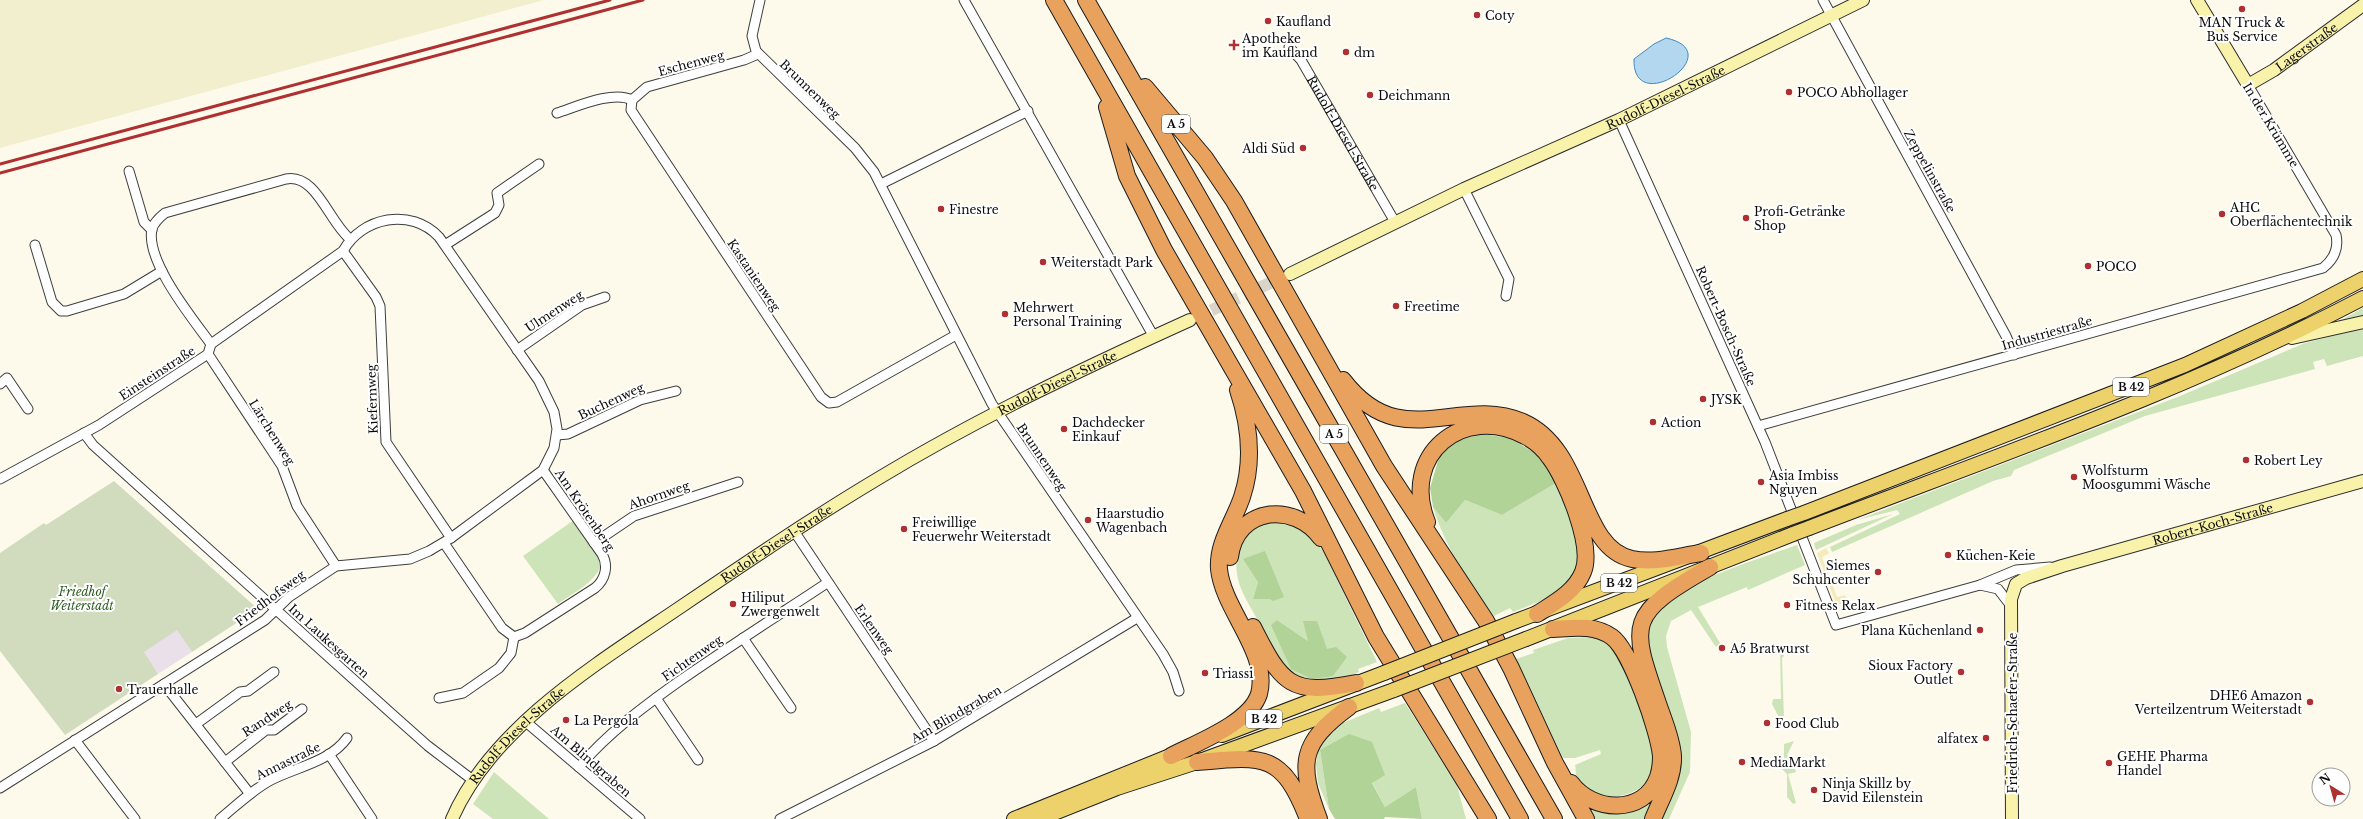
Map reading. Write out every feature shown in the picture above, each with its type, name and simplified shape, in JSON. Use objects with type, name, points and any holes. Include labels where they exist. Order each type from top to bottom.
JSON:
[{"type":"highway","name":"A 5","points":[[1054,0],[1520,819]]},
{"type":"highway","name":"A 5","points":[[1086,0],[1554,819]]},
{"type":"highway","name":"A 5","points":[[1115,50],[1216,172],[1309,330],[1381,459],[1442,554]]},
{"type":"highway","points":[[1098,78],[1135,195],[1164,250],[1303,491],[1376,637],[1488,819]]},
{"type":"highway","name":"A 5","points":[[1309,330],[1352,391],[1367,403],[1386,414],[1413,421],[1493,414],[1522,422],[1537,429],[1560,453],[1574,478],[1592,521],[1609,548],[1632,559],[1657,560],[1701,553]]},
{"type":"highway","points":[[1171,756],[1241,718],[1255,702],[1260,686],[1256,661],[1226,595],[1219,569],[1222,544],[1242,498],[1248,475],[1250,446],[1243,407],[1217,341]]},
{"type":"highway","points":[[1537,614],[1564,596],[1576,585],[1584,571],[1586,558],[1585,543],[1580,525],[1563,482],[1550,457],[1535,442],[1510,430],[1483,426],[1454,434],[1435,448],[1423,471],[1420,490],[1423,511],[1442,554],[1493,635],[1546,740],[1572,784],[1583,796],[1596,803],[1612,806],[1630,804],[1647,794],[1658,778],[1661,757],[1658,740],[1633,669],[1624,651],[1610,636],[1594,629],[1552,629]]},
{"type":"highway","points":[[1346,579],[1316,531],[1303,520],[1287,514],[1270,514],[1252,521],[1244,528],[1232,546],[1230,569],[1233,584],[1267,656],[1278,670],[1292,682],[1314,689],[1356,683]]},
{"type":"highway","points":[[1653,819],[1670,774],[1673,755],[1669,735],[1641,654],[1640,627],[1648,610],[1658,599],[1710,567]]},
{"type":"highway","points":[[1319,819],[1307,782],[1307,757],[1310,746],[1316,736],[1324,727],[1349,707]]},
{"type":"highway","points":[[1546,740],[1554,764],[1586,819]]},
{"type":"highway","points":[[1197,762],[1247,758],[1272,764],[1288,778],[1295,788],[1308,819]]},
{"type":"highway","points":[[1464,780],[1472,803],[1474,819]]},
{"type":"main road","name":"B 42","points":[[1014,819],[1356,683],[1516,621],[1701,553],[2184,365],[2302,312],[2363,279]]},
{"type":"main road","name":"B 42","points":[[1039,819],[1123,786],[1197,762],[1394,690],[2131,404],[2213,371],[2279,341],[2363,298]]},
{"type":"street","name":"Brunnenweg","points":[[760,0],[752,36],[753,45],[758,54],[861,155],[881,184],[956,335],[997,412],[1169,664],[1179,691]]},
{"type":"street","points":[[964,0],[1028,111],[1154,337]]},
{"type":"street","name":"Zeppelinstraße","points":[[1823,0],[2006,336],[2014,355]]},
{"type":"street","name":"Rudolf-Diesel-Straße","points":[[1290,274],[1464,189],[1620,120],[1863,0]]},
{"type":"street","name":"In der Krümme","points":[[2197,0],[2333,230],[2337,242],[2335,253]]},
{"type":"street","name":"Lagerstraße","points":[[2248,85],[2274,70],[2363,6]]},
{"type":"street","name":"Rudolf-Diesel-Straße","points":[[1288,46],[1301,60],[1395,222]]},
{"type":"street","name":"Eschenweg","points":[[632,100],[647,87],[744,60],[758,54]]},
{"type":"street","points":[[557,113],[609,98],[622,96],[632,100]]},
{"type":"street","name":"Kastanienweg","points":[[632,100],[630,106],[635,118],[824,400],[829,404],[841,400],[956,335]]},
{"type":"street","points":[[881,184],[1028,111]]},
{"type":"street","name":"Robert-Bosch-Straße","points":[[1620,120],[1758,426],[1805,544]]},
{"type":"street","points":[[445,245],[494,213],[499,205],[496,193],[540,164]]},
{"type":"street","points":[[130,171],[144,222],[152,230]]},
{"type":"street","points":[[211,344],[162,271],[153,244],[152,230],[159,218],[171,210],[292,178],[301,179],[308,184],[338,228],[350,239]]},
{"type":"street","points":[[1464,189],[1509,279],[1506,296]]},
{"type":"street","name":"Am Krötenberg","points":[[350,239],[380,222],[400,218],[425,225],[445,245],[539,381],[551,404],[556,421],[557,435],[543,470],[605,561],[605,573],[601,583],[525,633],[514,637]]},
{"type":"street","name":"Einsteinstraße","points":[[1,475],[84,433],[208,354],[211,344],[343,251],[350,239]]},
{"type":"street","points":[[35,245],[52,302],[57,309],[64,312],[124,294],[162,271]]},
{"type":"street","name":"Kiefernweg","points":[[343,251],[376,297],[381,310],[386,442],[502,628],[514,637]]},
{"type":"street","name":"Industriestraße","points":[[1758,426],[2317,271],[2328,264],[2335,253]]},
{"type":"street","name":"Ulmenweg","points":[[517,350],[582,305],[605,297]]},
{"type":"street","name":"Rudolf-Diesel-Straße","points":[[452,819],[474,780],[500,749],[526,722],[574,682],[632,640],[794,531],[879,477],[997,412],[1190,320]]},
{"type":"street","points":[[2279,341],[2363,322]]},
{"type":"street","name":"Lärchenweg","points":[[208,354],[282,466],[297,506],[336,566]]},
{"type":"street","points":[[0,384],[7,378],[28,409]]},
{"type":"street","name":"Buchenweg","points":[[557,435],[568,434],[645,398],[676,391]]},
{"type":"street","name":"Im Laukesgarten","points":[[84,433],[93,445],[428,746],[474,780]]},
{"type":"street","name":"Friedhofsweg","points":[[0,788],[265,620],[289,597],[336,566],[410,558],[448,540],[543,470]]},
{"type":"street","name":"Robert-Koch-Straße","points":[[2011,606],[2013,588],[2020,581],[2062,566],[2363,481]]},
{"type":"street","name":"Ahornweg","points":[[594,543],[634,516],[738,482]]},
{"type":"street","points":[[2342,488],[2363,485]]},
{"type":"street","name":"Erlenweg","points":[[794,531],[827,583],[934,741]]},
{"type":"street","name":"Robert-Koch-Straße","points":[[1805,544],[1836,626],[1980,585],[2016,570],[2062,566]]},
{"type":"street","name":"Fichtenweg","points":[[579,767],[611,735],[656,698],[743,638],[827,583]]},
{"type":"street","name":"Robert-Koch-Straße","points":[[1980,585],[2001,590],[2011,606]]},
{"type":"street","name":"Friedrich-Schaefer-Straße","points":[[2011,606],[2012,819]]},
{"type":"street","name":"Am Blindgraben","points":[[780,819],[934,741],[1137,618]]},
{"type":"street","points":[[438,698],[462,693],[505,663],[511,653],[514,637]]},
{"type":"street","points":[[743,638],[791,708]]},
{"type":"street","points":[[196,724],[240,692],[248,691],[274,672]]},
{"type":"street","points":[[164,684],[250,794]]},
{"type":"street","points":[[656,698],[698,760]]},
{"type":"street","name":"Randweg","points":[[225,762],[266,730],[274,730],[302,709]]},
{"type":"street","name":"Am Blindgraben","points":[[526,722],[640,819]]},
{"type":"street","name":"Annastraße","points":[[220,819],[250,794],[270,780],[329,754],[348,738]]},
{"type":"street","points":[[75,740],[135,819]]},
{"type":"street","points":[[329,754],[372,819]]},
{"type":"shaded area","points":[[0,0],[544,0],[0,148]]},
{"type":"shaded area","points":[[177,629],[192,652],[158,674],[143,652]]},
{"type":"green space","points":[[2363,308],[2363,319],[2336,323]]},
{"type":"green space","points":[[2363,328],[2363,356],[2327,366],[2324,359],[2313,362],[2315,369],[2145,416],[2014,470],[2011,476],[1993,481],[1832,552],[1830,547],[1900,514],[1897,510],[1857,520],[2180,396],[2305,343]]},
{"type":"green space","points":[[1481,434],[1511,438],[1539,456],[1556,483],[1502,515],[1465,500],[1446,523],[1433,507],[1430,488],[1440,454],[1457,441]]},
{"type":"green space","name":"Friedhof Weiterstadt","points":[[114,481],[258,609],[192,652],[177,630],[144,652],[158,674],[65,735],[0,651],[0,553],[44,523],[46,525]]},
{"type":"green space","points":[[1556,483],[1574,525],[1578,540],[1579,555],[1577,569],[1570,581],[1553,595],[1513,612],[1510,608],[1494,616],[1476,591],[1451,550],[1433,507],[1446,523],[1465,500],[1502,515]]},
{"type":"green space","points":[[1893,514],[1816,550],[1814,543],[1856,525]]},
{"type":"green space","points":[[1285,519],[1310,533],[1324,553],[1377,662],[1358,669],[1359,672],[1345,677],[1311,683],[1297,679],[1278,661],[1243,593],[1239,583],[1237,570],[1239,547],[1244,538],[1251,530],[1272,521]],"holes":[[[1258,582],[1270,599],[1253,599]],[[1277,620],[1308,641],[1327,649],[1341,663],[1333,676]]]},
{"type":"green space","points":[[574,520],[595,546],[600,556],[601,563],[599,571],[587,584],[558,604],[523,556]]},
{"type":"green space","points":[[1797,545],[1805,565],[1748,590],[1747,587],[1698,607],[1720,643],[1716,647],[1691,610],[1671,621],[1666,636],[1667,647],[1691,732],[1690,772],[1669,819],[1658,819],[1650,660],[1647,636],[1648,624],[1653,612],[1662,602],[1698,582]]},
{"type":"green space","points":[[1265,551],[1284,597],[1273,601],[1270,599],[1253,599],[1258,582],[1243,559]]},
{"type":"green space","points":[[1277,620],[1308,641],[1303,621],[1317,621],[1327,649],[1336,647],[1347,657],[1333,676],[1312,679],[1291,669],[1271,625]]},
{"type":"green space","points":[[1595,637],[1610,645],[1617,651],[1627,668],[1645,717],[1653,752],[1655,765],[1653,774],[1647,782],[1639,788],[1631,793],[1621,796],[1612,797],[1593,792],[1578,779],[1575,765],[1601,754],[1600,750],[1575,758],[1563,758],[1516,659],[1534,653],[1533,650],[1568,638]]},
{"type":"green space","points":[[1780,649],[1784,651],[1784,656],[1782,658],[1784,719],[1780,719],[1772,704],[1773,699],[1781,699]]},
{"type":"green space","points":[[1405,703],[1457,785],[1466,819],[1422,819],[1416,787],[1385,807],[1372,782],[1320,750],[1329,809],[1318,783],[1316,764],[1319,746],[1338,725],[1379,708],[1381,712]]},
{"type":"green space","points":[[1349,734],[1372,742],[1385,775],[1372,783],[1385,807],[1416,787],[1422,819],[1385,817],[1384,819],[1335,819],[1329,809],[1320,750]]},
{"type":"green space","points":[[1794,741],[1787,755],[1792,759],[1796,772],[1788,774],[1796,803],[1793,804],[1787,797],[1787,774],[1780,767],[1784,764],[1784,744]]},
{"type":"green space","points":[[494,772],[549,819],[493,819],[473,804]]},
{"type":"green space","points":[[1662,784],[1649,819],[1593,819],[1583,803],[1599,809]]},
{"type":"sand","points":[[1826,548],[1829,553],[1822,557],[1837,597],[1845,595],[1849,606],[1856,604],[1857,609],[1835,601],[1817,553]]},
{"type":"water","points":[[1666,38],[1683,45],[1688,56],[1684,67],[1674,76],[1660,82],[1647,83],[1637,76],[1634,59],[1654,44]]},
{"type":"tunnel","points":[[1195,318],[1285,276]]},
{"type":"railway","points":[[0,164],[610,0]]},
{"type":"railway","points":[[0,173],[643,0]]},
{"type":"place","name":"MAN Truck & Bus Service","points":[[2242,9]]},
{"type":"place","name":"Coty","points":[[1477,15]]},
{"type":"place","name":"Kaufland","points":[[1268,21]]},
{"type":"place","name":"Apotheke im Kaufland","points":[[1234,45]]},
{"type":"place","name":"dm","points":[[1346,52]]},
{"type":"place","name":"POCO Abhollager","points":[[1789,92]]},
{"type":"place","name":"Deichmann","points":[[1370,95]]},
{"type":"place","name":"Aldi Süd","points":[[1303,148]]},
{"type":"place","name":"Finestre","points":[[941,209]]},
{"type":"place","name":"AHC Oberflächentechnik","points":[[2222,214]]},
{"type":"place","name":"Profi-Getränke Shop","points":[[1746,218]]},
{"type":"place","name":"Weiterstadt Park","points":[[1043,262]]},
{"type":"place","name":"POCO","points":[[2088,266]]},
{"type":"place","name":"Freetime","points":[[1396,306]]},
{"type":"place","name":"Mehrwert Personal Training","points":[[1005,314]]},
{"type":"place","name":"JYSK","points":[[1703,399]]},
{"type":"place","name":"Action","points":[[1653,422]]},
{"type":"place","name":"Dachdecker Einkauf","points":[[1064,429]]},
{"type":"place","name":"Robert Ley","points":[[2246,460]]},
{"type":"place","name":"Wolfsturm Moosgummi Wäsche","points":[[2074,477]]},
{"type":"place","name":"Asia Imbiss Nguyen","points":[[1761,482]]},
{"type":"place","name":"Haarstudio Wagenbach","points":[[1088,520]]},
{"type":"place","name":"Freiwillige Feuerwehr Weiterstadt","points":[[904,529]]},
{"type":"place","name":"Küchen-Keie","points":[[1948,555]]},
{"type":"place","name":"Siemes Schuhcenter","points":[[1878,572]]},
{"type":"place","name":"Hiliput Zwergenwelt","points":[[733,604]]},
{"type":"place","name":"Fitness Relax","points":[[1787,605]]},
{"type":"place","name":"Plana Küchenland","points":[[1980,630]]},
{"type":"place","name":"A5 Bratwurst","points":[[1722,648]]},
{"type":"place","name":"Sioux Factory Outlet","points":[[1961,672]]},
{"type":"place","name":"Triassi","points":[[1205,673]]},
{"type":"place","name":"Trauerhalle","points":[[119,689]]},
{"type":"place","name":"DHE6 Amazon Verteilzentrum Weiterstadt","points":[[2310,702]]},
{"type":"place","name":"La Pergola","points":[[566,720]]},
{"type":"place","name":"Food Club","points":[[1767,723]]},
{"type":"place","name":"alfatex","points":[[1986,738]]},
{"type":"place","name":"MediaMarkt","points":[[1742,762]]},
{"type":"place","name":"GEHE Pharma Handel","points":[[2109,763]]},
{"type":"place","name":"Ninja Skillz by David Eilenstein","points":[[1814,790]]}]
